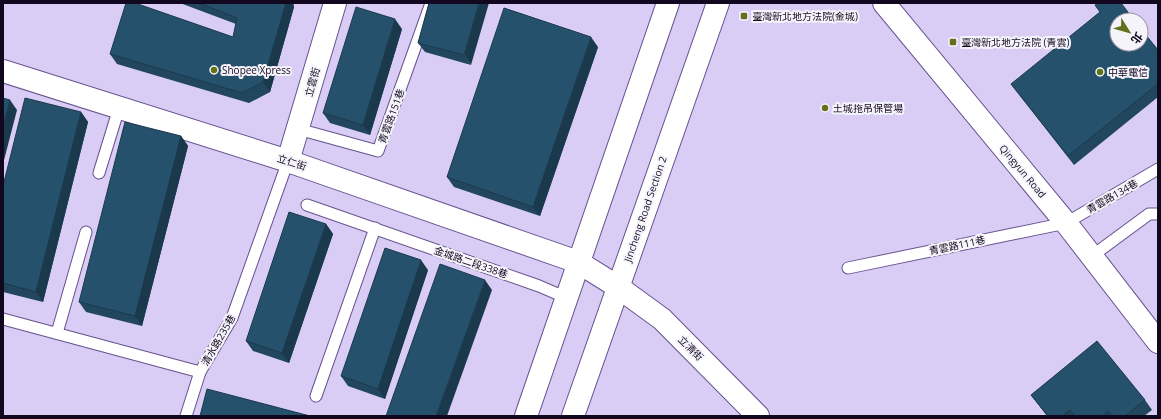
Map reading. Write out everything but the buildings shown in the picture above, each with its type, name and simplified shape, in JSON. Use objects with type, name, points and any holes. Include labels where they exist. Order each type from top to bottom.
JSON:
[{"type":"street","name":"立雲街","points":[[288,161],[335,3]]},
{"type":"street","points":[[526,416],[668,3]]},
{"type":"street","name":"Jincheng Road Section 2","points":[[573,416],[718,3]]},
{"type":"street","name":"Qingyun Road","points":[[884,3],[1066,222],[1158,342]]},
{"type":"street","name":"立仁街","points":[[3,71],[288,161],[578,262],[618,287]]},
{"type":"street","name":"立清街","points":[[618,287],[662,319],[758,416]]},
{"type":"lane","name":"青雲路151巷","points":[[298,129],[378,151],[431,3]]},
{"type":"lane","points":[[99,172],[119,108]]},
{"type":"lane","name":"清水路235巷","points":[[3,319],[200,372],[232,318],[288,161]]},
{"type":"lane","name":"青雲路134巷","points":[[1066,222],[1158,169]]},
{"type":"lane","name":"金城路二段338巷","points":[[307,205],[539,286],[567,298]]},
{"type":"lane","points":[[1092,256],[1149,214],[1158,214]]},
{"type":"lane","name":"青雲路111巷","points":[[848,268],[1066,222]]},
{"type":"lane","points":[[316,396],[375,228]]},
{"type":"lane","points":[[57,333],[86,232]]},
{"type":"lane","points":[[186,416],[200,372]]},
{"type":"place","name":"臺灣新北地方法院(金城)","points":[[744,16]]},
{"type":"place","name":"臺灣新北地方法院 (青雲)","points":[[953,42]]},
{"type":"place","name":"Shopee Xpress","points":[[214,70]]},
{"type":"place","name":"中華電信","points":[[1100,72]]},
{"type":"place","name":"土城拖吊保管場","points":[[825,108]]}]
